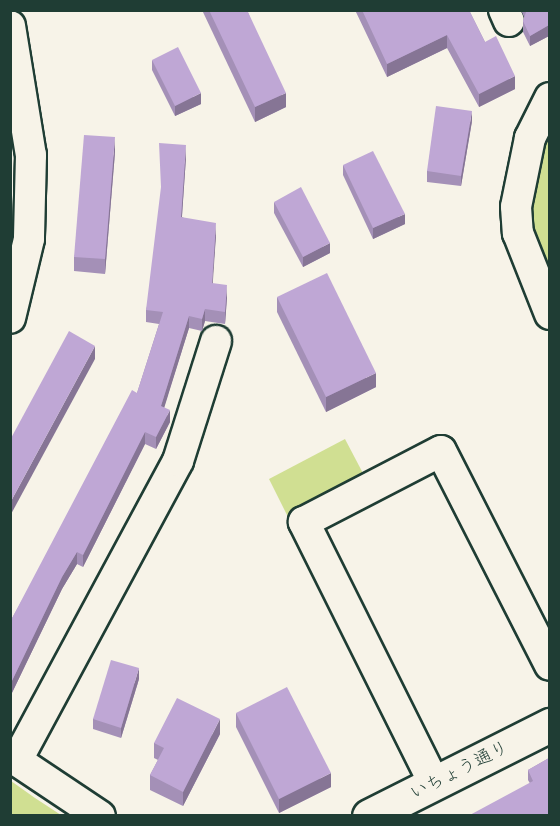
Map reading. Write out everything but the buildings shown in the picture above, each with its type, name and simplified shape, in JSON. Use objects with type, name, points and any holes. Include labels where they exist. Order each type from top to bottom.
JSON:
[{"type":"street","points":[[10,26],[31,155],[29,239],[10,318]]},
{"type":"street","points":[[549,98],[530,138],[516,207],[518,233],[549,314]]},
{"type":"street","points":[[100,816],[14,758],[178,461],[216,341]]},
{"type":"street","points":[[434,783],[304,522],[441,451],[549,665]]},
{"type":"street","name":"いちょう通り","points":[[375,814],[549,725]]},
{"type":"green space","points":[[549,120],[549,289],[528,217]]},
{"type":"green space","points":[[345,439],[366,479],[289,519],[269,479]]},
{"type":"green space","points":[[11,781],[35,798],[61,815],[11,815]]}]
